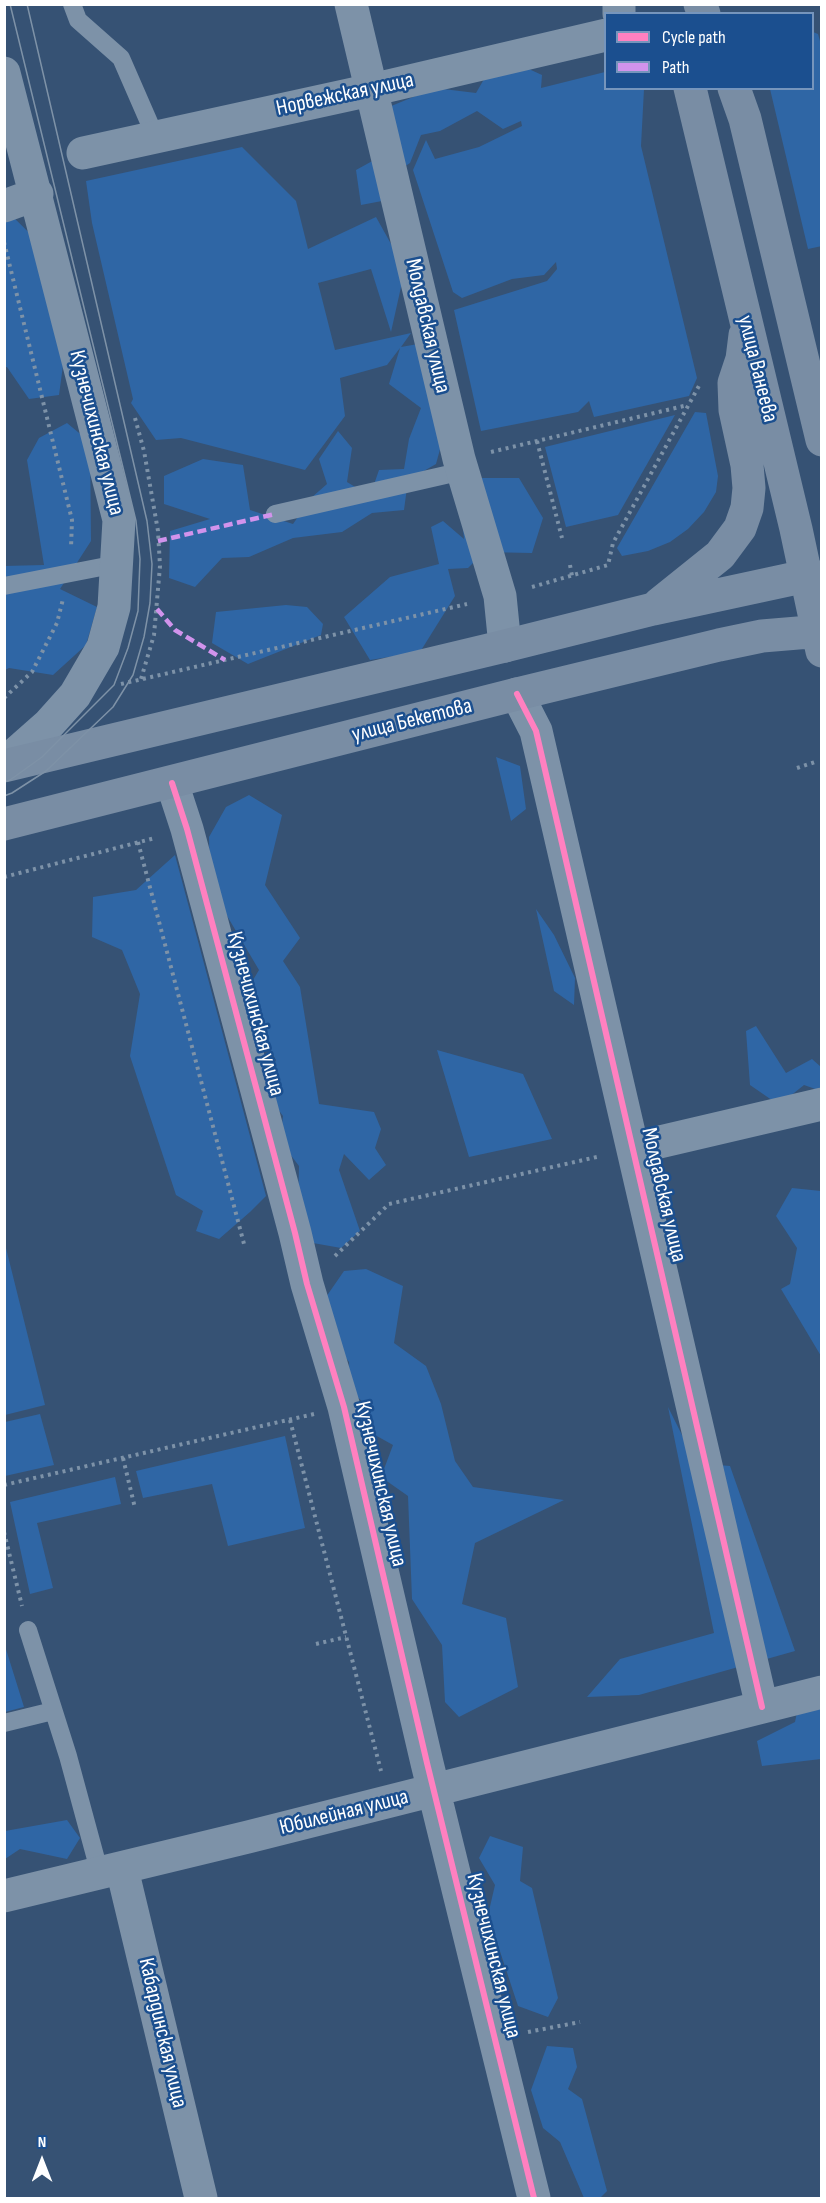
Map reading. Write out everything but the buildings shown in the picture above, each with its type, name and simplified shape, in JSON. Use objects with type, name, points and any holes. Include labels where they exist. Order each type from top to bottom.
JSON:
[{"type":"main road","name":"улица Ванеева","points":[[690,90],[746,324],[814,577],[820,637]]},
{"type":"main road","name":"улица Ванеева","points":[[735,90],[745,119],[822,441]]},
{"type":"main road","points":[[653,609],[720,555],[740,528],[747,508],[749,488],[747,465],[735,410],[734,383],[742,359],[746,324]]},
{"type":"main road","points":[[4,765],[653,609],[814,577]]},
{"type":"main road","name":"улица Бекетова","points":[[4,824],[517,694],[762,636],[820,637]]},
{"type":"street","name":"Молдавская улица","points":[[351,4],[461,465],[500,596],[505,646]]},
{"type":"street","name":"Норвежская улица","points":[[83,153],[371,90],[604,35]]},
{"type":"street","name":"Кузнечихинская улица","points":[[4,73],[37,194],[119,520],[114,607],[104,647],[75,695],[49,724],[15,754],[4,760]]},
{"type":"street","points":[[4,206],[37,194]]},
{"type":"street","name":"Молдавская улица","points":[[517,694],[537,731],[762,1707]]},
{"type":"street","name":"Кузнечихинская улица","points":[[172,783],[187,829],[295,1233],[306,1284],[344,1407],[434,1790],[534,2199]]},
{"type":"street","points":[[634,1148],[822,1104]]},
{"type":"street","name":"Юбилейная улица","points":[[4,1896],[822,1692]]},
{"type":"street","name":"Кабардинская улица","points":[[111,1871],[201,2199]]},
{"type":"lane","points":[[72,4],[78,20],[121,58],[155,136]]},
{"type":"lane","points":[[275,514],[461,465]]},
{"type":"lane","points":[[4,586],[117,564]]},
{"type":"lane","points":[[28,1630],[68,1756],[111,1871]]},
{"type":"lane","points":[[4,1724],[53,1711]]},
{"type":"path","points":[[4,242],[72,520],[70,572],[57,622],[32,672],[4,698]]},
{"type":"path","points":[[75,695],[500,596],[609,565],[613,543],[704,377]]},
{"type":"path","points":[[461,465],[537,441],[688,405]]},
{"type":"path","points":[[537,441],[562,538]]},
{"type":"path","points":[[570,565],[573,576]]},
{"type":"path","points":[[797,768],[815,762]]},
{"type":"path","points":[[4,877],[187,829]]},
{"type":"path","points":[[138,842],[244,1245]]},
{"type":"path","points":[[306,1284],[389,1204],[634,1148]]},
{"type":"path","points":[[4,1485],[316,1414]]},
{"type":"path","points":[[290,1420],[382,1775]]},
{"type":"path","points":[[123,1458],[135,1508]]},
{"type":"path","points":[[4,1532],[17,1586]]},
{"type":"path","points":[[316,1644],[346,1637]]},
{"type":"path","points":[[525,2032],[580,2022]]},
{"type":"shaded area","points":[[814,32],[818,34],[822,48],[822,246],[808,249],[770,90],[814,90]]},
{"type":"shaded area","points":[[520,65],[542,75],[541,88],[604,72],[604,90],[644,90],[641,146],[697,378],[689,396],[594,417],[589,401],[578,412],[481,431],[454,310],[547,281],[557,269],[556,262],[544,275],[512,279],[462,298],[453,292],[413,170],[426,140],[435,159],[479,147],[522,126],[521,121],[503,129],[477,111],[440,131],[421,135],[410,163],[384,180],[382,201],[361,205],[356,170],[376,159],[384,109],[435,88],[476,93],[487,74]]},
{"type":"shaded area","points":[[242,147],[296,201],[308,249],[376,217],[405,269],[391,332],[371,269],[318,283],[335,350],[411,333],[401,347],[418,344],[445,431],[436,464],[408,480],[404,510],[372,513],[342,532],[293,538],[249,557],[222,558],[195,587],[169,578],[170,531],[210,519],[164,504],[164,476],[203,459],[243,465],[250,510],[293,524],[311,498],[327,484],[319,459],[338,431],[352,448],[347,482],[370,496],[379,470],[404,469],[409,439],[421,408],[389,384],[400,348],[387,365],[340,378],[345,416],[305,470],[181,438],[156,440],[131,403],[133,399],[92,223],[86,181]]},
{"type":"shaded area","points":[[5,210],[64,267],[66,343],[59,395],[29,399],[5,367]]},
{"type":"shaded area","points":[[695,412],[706,413],[718,476],[716,492],[704,512],[688,529],[670,542],[648,551],[622,556],[617,548]]},
{"type":"shaded area","points":[[675,415],[618,515],[566,527],[545,447]]},
{"type":"shaded area","points":[[67,423],[90,442],[91,541],[60,589],[97,607],[86,645],[53,675],[9,668],[5,670],[4,566],[44,565],[27,460],[39,438]]},
{"type":"shaded area","points":[[477,478],[519,478],[543,518],[532,553],[484,552],[468,568],[448,569],[455,596],[420,652],[370,660],[344,617],[390,577],[439,564],[431,527],[443,521],[464,539],[460,496]]},
{"type":"shaded area","points":[[286,605],[307,607],[323,624],[321,635],[248,664],[212,643],[216,612]]},
{"type":"shaded area","points":[[496,757],[520,766],[526,809],[511,821]]},
{"type":"shaded area","points":[[249,795],[282,815],[265,885],[300,938],[283,961],[300,987],[319,1104],[374,1112],[381,1129],[375,1148],[386,1165],[369,1180],[344,1154],[339,1170],[360,1231],[341,1248],[313,1243],[298,1206],[299,1166],[280,1141],[283,1116],[263,1089],[276,1060],[241,1000],[259,970],[210,887],[209,837],[226,807]]},
{"type":"shaded area","points":[[175,855],[266,1196],[219,1239],[196,1231],[203,1211],[176,1195],[130,1056],[140,994],[122,950],[92,937],[93,897],[136,890]]},
{"type":"shaded area","points":[[536,909],[554,935],[575,978],[574,1005],[554,991]]},
{"type":"shaded area","points":[[756,1026],[786,1073],[812,1059],[821,1067],[821,1091],[804,1085],[779,1105],[750,1085],[746,1031]]},
{"type":"shaded area","points":[[437,1050],[523,1074],[552,1139],[469,1157]]},
{"type":"shaded area","points":[[792,1188],[821,1191],[821,1356],[781,1289],[790,1284],[797,1248],[776,1216]]},
{"type":"shaded area","points":[[4,1240],[45,1405],[5,1415],[4,1415]]},
{"type":"shaded area","points":[[366,1269],[403,1286],[394,1343],[426,1366],[441,1404],[455,1461],[473,1487],[564,1500],[475,1543],[462,1604],[506,1618],[518,1687],[459,1717],[445,1702],[442,1645],[412,1599],[408,1496],[381,1477],[393,1445],[366,1430],[366,1405],[350,1390],[349,1362],[329,1337],[326,1297],[344,1271]]},
{"type":"shaded area","points":[[668,1407],[696,1463],[730,1466],[795,1651],[639,1695],[587,1697],[620,1659],[714,1633]]},
{"type":"shaded area","points":[[40,1414],[54,1465],[5,1476],[5,1422]]},
{"type":"shaded area","points":[[285,1436],[305,1528],[228,1546],[212,1484],[143,1498],[136,1471]]},
{"type":"shaded area","points":[[115,1477],[121,1504],[37,1523],[53,1588],[30,1594],[10,1502]]},
{"type":"shaded area","points":[[5,1646],[24,1707],[4,1712]]},
{"type":"shaded area","points":[[821,1697],[821,1759],[762,1766],[757,1741],[795,1722],[799,1703]]},
{"type":"shaded area","points":[[67,1820],[80,1838],[67,1859],[20,1849],[5,1859],[5,1831]]},
{"type":"shaded area","points":[[490,1836],[523,1847],[520,1881],[532,1888],[558,1998],[548,2017],[518,2006],[488,1915],[495,1885],[479,1858]]},
{"type":"shaded area","points":[[547,2046],[573,2048],[577,2067],[568,2089],[582,2099],[607,2191],[600,2198],[584,2198],[560,2142],[543,2128],[531,2090]]},
{"type":"tram line","points":[[4,782],[42,757],[114,685],[128,648],[138,611],[140,559],[136,521],[10,4]]},
{"type":"tram line","points":[[4,796],[46,771],[113,707],[133,675],[144,637],[150,603],[152,564],[147,521],[27,4]]},
{"type":"marked path","points":[[158,541],[275,514]]},
{"type":"marked path","points":[[157,609],[175,630],[225,660]]},
{"type":"cycle path","points":[[517,694],[536,731],[762,1707]]},
{"type":"cycle path","points":[[172,783],[187,829],[307,1284],[344,1407],[427,1763],[534,2198]]}]
